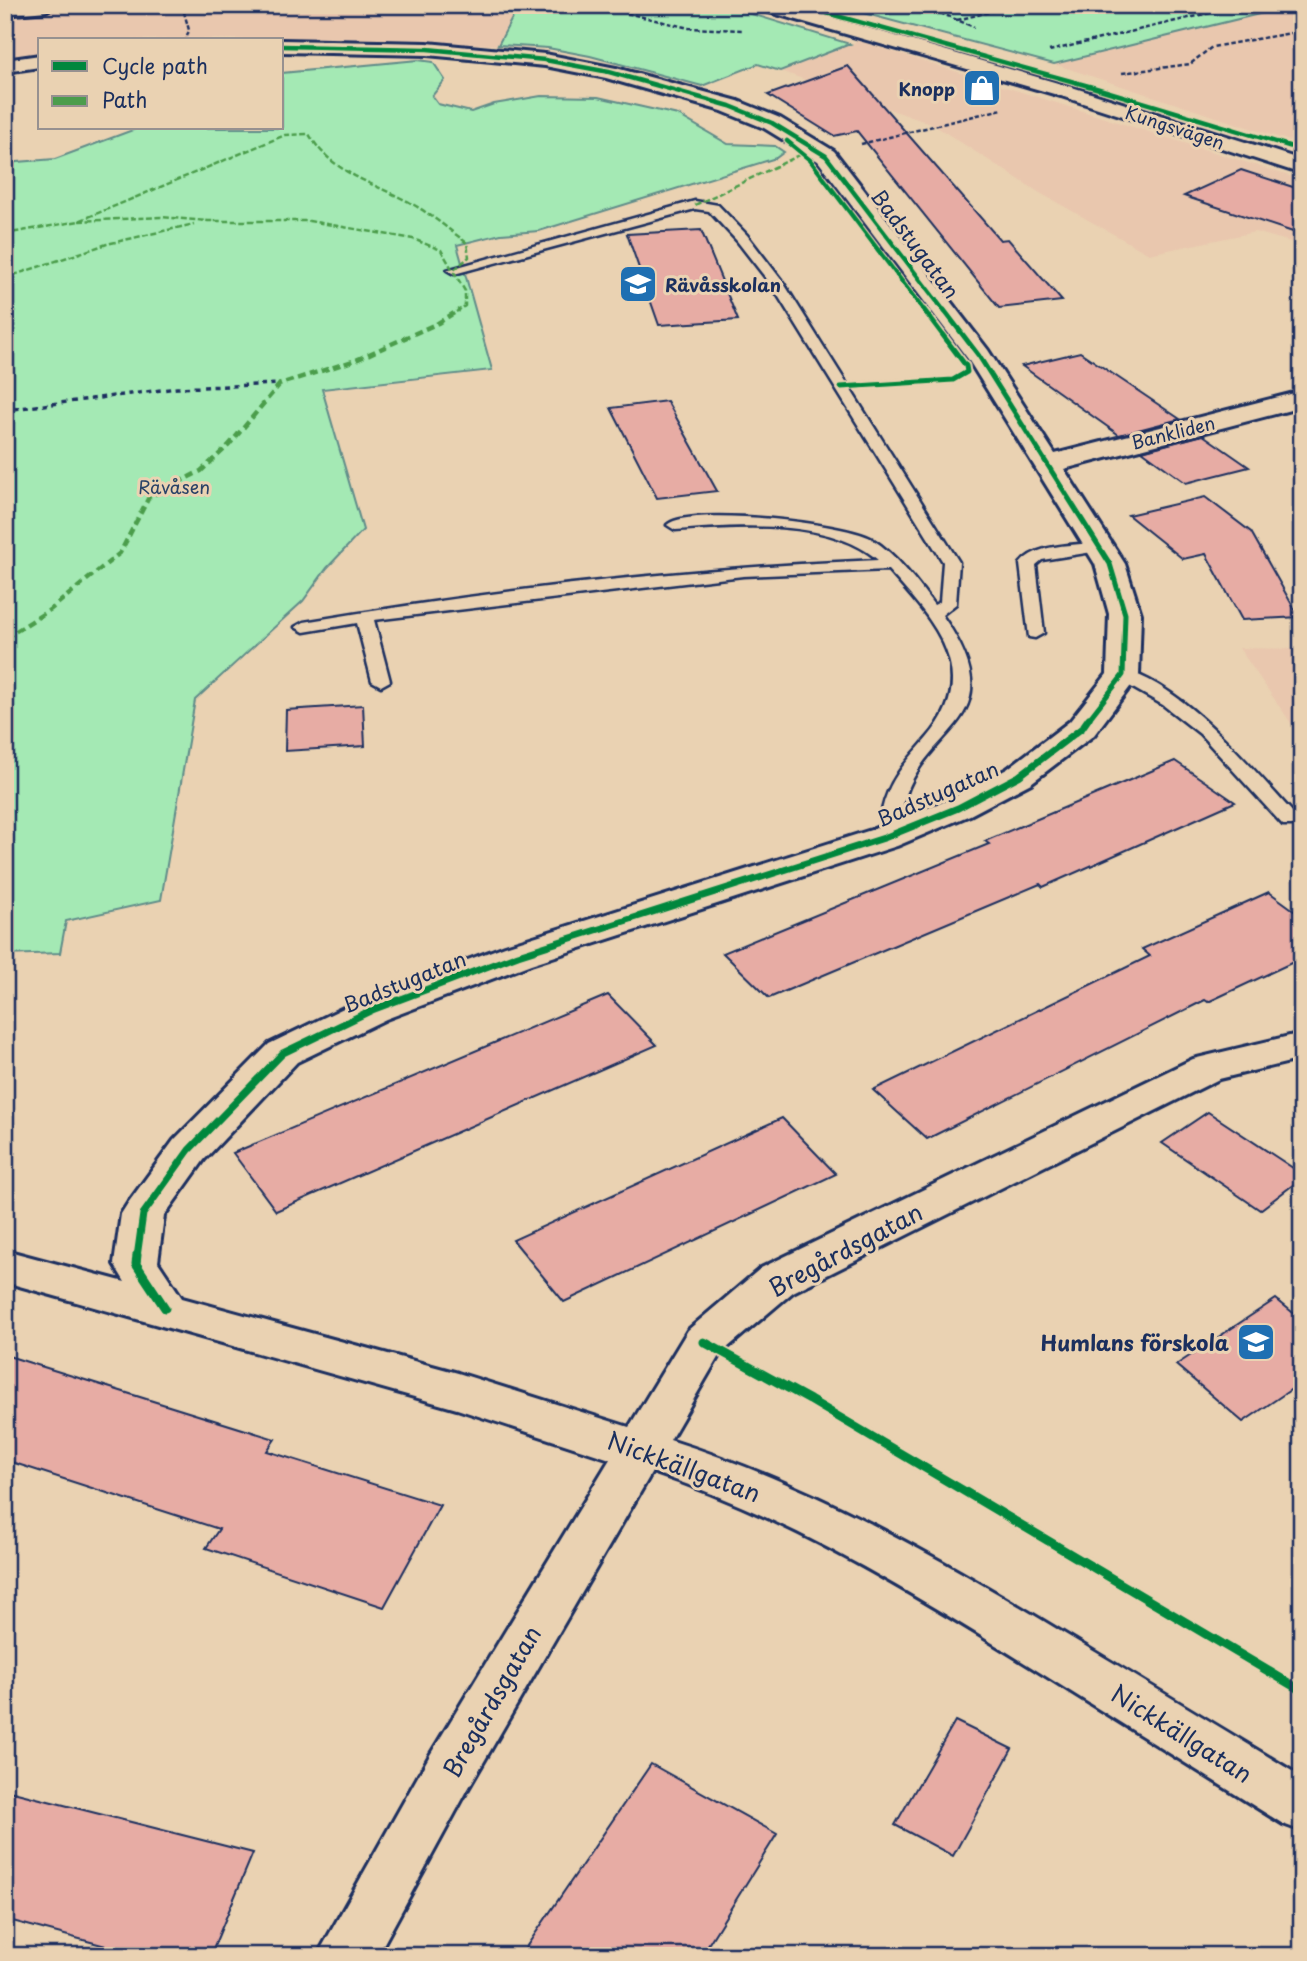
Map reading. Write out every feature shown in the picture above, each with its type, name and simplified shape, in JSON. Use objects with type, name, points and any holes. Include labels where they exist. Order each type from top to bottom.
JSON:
[{"type":"street","points":[[5,9],[47,5]]},
{"type":"street","name":"Kungsvägen","points":[[766,5],[1068,92],[1302,167]]},
{"type":"street","name":"Badstugatan","points":[[165,1308],[136,1264],[143,1214],[189,1150],[283,1053],[372,1010],[518,955],[908,828],[958,808],[1019,776],[1082,728],[1123,675],[1125,614],[1110,564],[1045,465],[979,356],[826,156],[772,123],[730,106],[659,85],[545,60],[426,49],[284,46]]},
{"type":"street","points":[[5,66],[38,61]]},
{"type":"street","name":"Bankliden","points":[[1045,465],[1302,399]]},
{"type":"street","name":"Bregårdsgatan","points":[[346,1956],[449,1772],[704,1342],[777,1280],[1207,1069],[1302,1046]]},
{"type":"street","name":"Nickkällgatan","points":[[5,1266],[165,1308],[243,1334],[458,1391],[726,1477],[822,1520],[925,1575],[1302,1806]]},
{"type":"lane","points":[[454,270],[695,205],[713,208],[742,238],[778,285],[951,562],[948,604],[932,614]]},
{"type":"lane","points":[[674,525],[735,522],[829,531],[866,543],[890,565],[932,614],[955,653],[963,678],[962,693],[948,724],[898,785],[892,810],[908,828]]},
{"type":"lane","points":[[1035,634],[1028,564],[1037,556],[1099,547]]},
{"type":"lane","points":[[304,627],[364,616],[743,571],[890,565]]},
{"type":"lane","points":[[364,616],[381,681]]},
{"type":"lane","points":[[1123,675],[1169,701],[1206,730],[1290,821]]},
{"type":"path","points":[[182,5],[189,30],[187,38]]},
{"type":"path","points":[[593,5],[689,28],[744,30]]},
{"type":"path","points":[[956,20],[1018,5]]},
{"type":"path","points":[[1047,51],[1244,5]]},
{"type":"path","points":[[1117,73],[1190,64],[1212,47],[1302,31]]},
{"type":"path","points":[[855,145],[963,119]]},
{"type":"path","points":[[5,410],[177,388],[280,384]]},
{"type":"shaded area","points":[[112,5],[519,5],[498,45],[284,38],[38,38],[38,54],[5,59],[5,14]]},
{"type":"shaded area","points":[[1302,5],[1302,145],[1054,64]]},
{"type":"shaded area","points":[[859,41],[1302,180],[1302,245],[1255,232],[1149,254],[1040,193],[932,124],[780,71]]},
{"type":"shaded area","points":[[1239,648],[1302,649],[1302,739]]},
{"type":"green space","points":[[519,5],[722,5],[850,44],[780,71],[758,64],[702,86],[590,56],[548,48],[498,45]]},
{"type":"green space","points":[[833,5],[1296,5],[1054,64]]},
{"type":"green space","name":"Rävåsen","points":[[418,60],[433,62],[445,80],[432,96],[438,104],[471,112],[494,104],[541,96],[598,97],[678,115],[728,144],[775,146],[784,152],[776,158],[539,231],[501,234],[457,245],[492,370],[322,389],[363,530],[327,568],[303,601],[195,700],[161,900],[66,921],[60,953],[5,955],[5,163],[55,159],[133,130],[284,130],[284,73]]},
{"type":"building","points":[[848,66],[1000,240],[1008,239],[1062,301],[999,308],[857,131],[834,136],[768,95]]},
{"type":"building","points":[[1241,170],[1302,190],[1302,235],[1184,196]]},
{"type":"building","name":"Rävåsskolan","points":[[701,230],[738,320],[659,325],[627,234]]},
{"type":"building","points":[[1080,352],[1180,419],[1119,435],[1022,366]]},
{"type":"building","points":[[667,401],[717,491],[657,498],[611,408]]},
{"type":"building","points":[[1203,435],[1249,467],[1186,483],[1142,451]]},
{"type":"building","points":[[1205,497],[1251,532],[1299,617],[1242,620],[1206,554],[1183,559],[1128,515]]},
{"type":"building","points":[[363,705],[365,746],[285,751],[286,710]]},
{"type":"building","points":[[1175,761],[1235,802],[1043,887],[1040,884],[769,998],[723,953],[989,844],[985,841]]},
{"type":"building","points":[[1269,892],[1302,916],[1302,958],[1208,1002],[1205,1000],[927,1139],[873,1090],[1150,956],[1142,949]]},
{"type":"building","points":[[608,995],[657,1045],[276,1211],[233,1153]]},
{"type":"building","points":[[1208,1112],[1302,1174],[1302,1178],[1260,1210],[1162,1143]]},
{"type":"building","points":[[782,1118],[836,1174],[564,1302],[513,1240]]},
{"type":"building","name":"Humlans förskola","points":[[1276,1299],[1302,1320],[1302,1382],[1243,1422],[1176,1365]]},
{"type":"building","points":[[5,1355],[275,1439],[267,1451],[440,1505],[384,1607],[206,1548],[219,1529],[5,1460]]},
{"type":"building","points":[[955,1721],[1012,1749],[953,1856],[895,1825]]},
{"type":"building","points":[[651,1764],[777,1834],[701,1956],[520,1956]]},
{"type":"building","points":[[5,1790],[253,1853],[210,1956],[143,1956],[5,1919]]},
{"type":"marked path","points":[[5,234],[79,221],[285,135],[309,134],[317,148],[342,169],[418,207],[467,243],[469,257],[454,270]]},
{"type":"marked path","points":[[695,205],[802,154]]},
{"type":"marked path","points":[[5,638],[51,609],[120,553],[149,497],[201,471],[229,445],[253,413],[280,384],[356,360],[438,323],[465,306],[465,291],[441,250],[413,239],[309,221],[208,221],[161,217],[79,221]]},
{"type":"marked path","points":[[5,278],[107,244],[194,224]]},
{"type":"cycle path","points":[[798,5],[1096,88],[1302,150]]},
{"type":"cycle path","points":[[165,1308],[136,1264],[143,1214],[189,1150],[283,1053],[372,1010],[518,955],[884,838],[958,808],[1019,776],[1082,728],[1123,675],[1125,614],[1110,564],[979,356],[826,156],[772,123],[730,106],[609,72],[545,60],[427,49],[284,46]]},
{"type":"cycle path","points":[[787,141],[810,160],[966,366],[967,372],[953,380],[841,387]]},
{"type":"cycle path","points":[[704,1342],[810,1400],[1302,1691]]},
{"type":"place","name":"Knopp","points":[[982,88]]},
{"type":"place","name":"Rävåsskolan","points":[[638,284]]},
{"type":"place","name":"Humlans förskola","points":[[1256,1342]]}]
